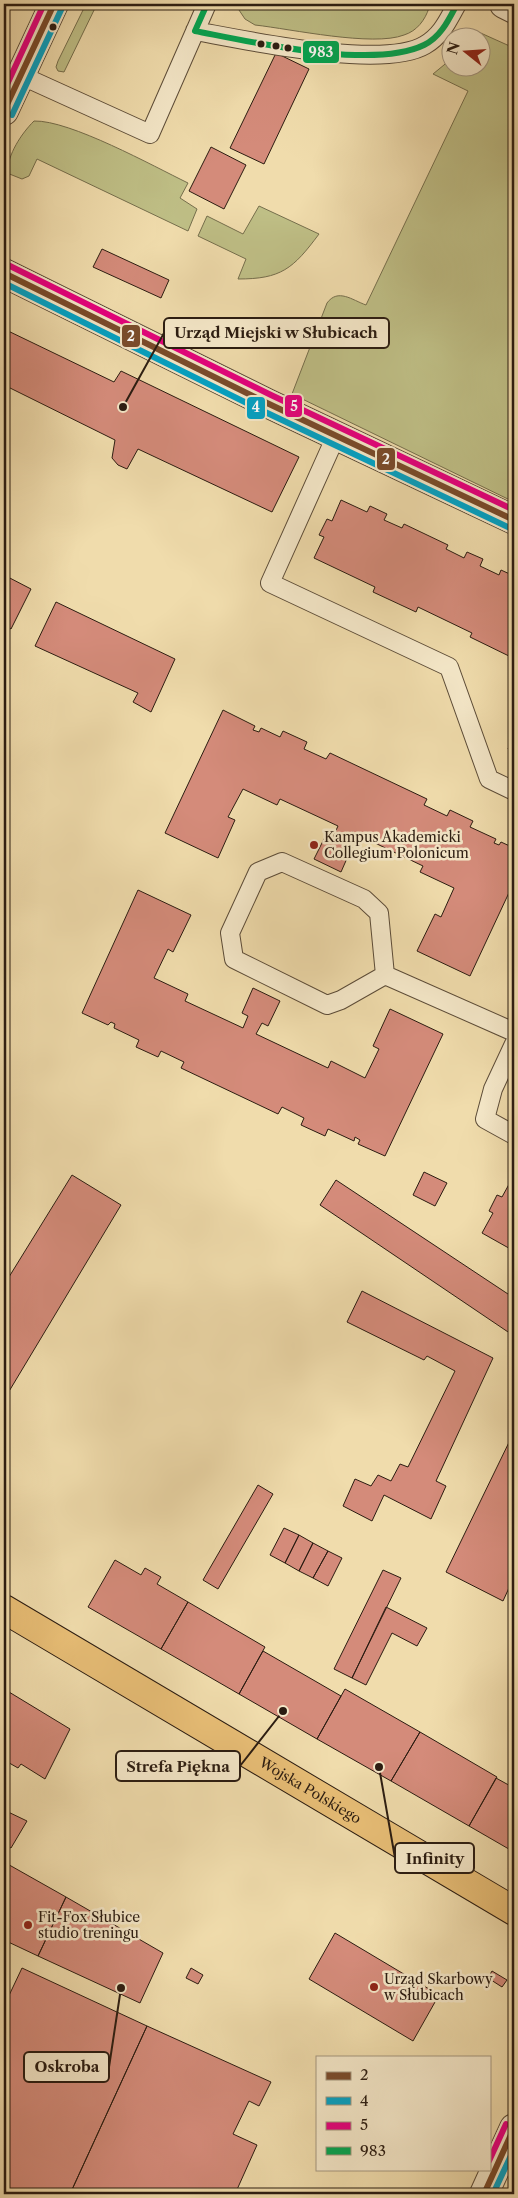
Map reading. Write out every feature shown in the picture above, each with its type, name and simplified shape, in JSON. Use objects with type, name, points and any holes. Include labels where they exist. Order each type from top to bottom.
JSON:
[{"type":"main road","name":"Wojska Polskiego","points":[[4,1610],[514,1911]]},
{"type":"street","points":[[4,111],[54,4]]},
{"type":"street","points":[[504,4],[514,9]]},
{"type":"street","points":[[4,273],[336,436],[514,520]]},
{"type":"street","points":[[484,2194],[514,2128]]},
{"type":"lane","points":[[20,75],[150,134],[207,4]]},
{"type":"lane","points":[[195,31],[297,48],[351,54],[394,54],[423,46],[441,33],[457,4]]},
{"type":"lane","points":[[336,436],[270,583],[449,667],[489,779],[514,791]]},
{"type":"lane","points":[[282,862],[364,899],[379,913],[385,975],[341,1000],[327,1004],[234,959],[230,933],[258,872],[282,862]]},
{"type":"lane","points":[[385,975],[514,1032]]},
{"type":"lane","points":[[514,1044],[493,1088],[485,1119],[514,1135]]},
{"type":"green space","points":[[86,4],[97,4],[64,72],[58,71],[56,67],[58,61]]},
{"type":"green space","points":[[235,4],[421,4],[429,8],[425,17],[413,31],[390,38],[373,39],[331,36],[255,25],[245,19]]},
{"type":"green space","points":[[490,37],[514,48],[514,502],[292,394],[327,303],[336,296],[345,296],[366,305],[468,91],[441,78],[490,78]]},
{"type":"green space","points":[[440,68],[440,77],[433,74]]},
{"type":"green space","points":[[34,121],[50,123],[89,136],[188,183],[180,198],[197,209],[188,231],[37,159],[29,176],[22,179],[7,173],[16,145]]},
{"type":"green space","points":[[259,206],[319,234],[301,256],[285,270],[265,277],[238,279],[246,259],[198,236],[207,216],[243,234]]},
{"type":"building","points":[[276,53],[309,69],[264,164],[230,148]]},
{"type":"building","points":[[211,147],[246,165],[224,209],[189,191]]},
{"type":"building","points":[[102,249],[169,280],[161,298],[93,267]]},
{"type":"building","points":[[4,329],[114,382],[121,371],[299,457],[272,512],[138,449],[127,469],[118,465],[112,458],[115,440],[4,385]]},
{"type":"building","points":[[341,500],[367,512],[370,506],[387,514],[384,520],[402,528],[404,524],[448,545],[446,549],[464,558],[467,552],[483,559],[480,566],[499,575],[501,570],[514,576],[513,658],[470,637],[472,633],[418,607],[416,612],[373,592],[375,587],[314,558],[324,537],[319,535],[327,519],[332,521]]},
{"type":"building","points":[[4,575],[31,589],[11,629],[4,625]]},
{"type":"building","points":[[56,602],[175,659],[151,712],[133,702],[138,693],[35,646]]},
{"type":"building","points":[[223,710],[255,726],[253,730],[259,732],[261,728],[280,737],[283,731],[307,742],[304,749],[326,759],[330,753],[427,799],[424,805],[447,816],[450,810],[473,821],[470,827],[496,839],[494,843],[499,845],[501,842],[514,848],[514,882],[470,976],[417,951],[435,914],[441,917],[454,888],[420,872],[423,866],[352,832],[346,844],[352,847],[341,872],[314,859],[326,835],[333,837],[338,826],[280,799],[277,805],[243,789],[228,817],[235,820],[218,858],[165,833]]},
{"type":"building","points":[[514,735],[514,751],[508,749]]},
{"type":"building","points":[[138,890],[191,915],[173,952],[168,949],[154,978],[188,994],[185,1001],[243,1028],[248,1016],[242,1013],[253,988],[280,1001],[268,1026],[262,1023],[256,1034],[328,1068],[331,1061],[365,1078],[379,1049],[373,1046],[390,1009],[443,1034],[385,1156],[358,1144],[360,1140],[355,1137],[354,1141],[328,1129],[325,1136],[301,1125],[304,1118],[282,1107],[278,1114],[181,1068],[184,1062],[161,1051],[158,1057],[136,1047],[139,1040],[114,1028],[115,1024],[111,1022],[108,1025],[82,1013]]},
{"type":"building","points":[[424,1172],[447,1183],[435,1206],[413,1195]]},
{"type":"building","points":[[72,1175],[121,1205],[8,1393],[4,1390],[4,1285]]},
{"type":"building","points":[[513,1177],[514,1251],[482,1233],[493,1213],[489,1211],[497,1195],[502,1197]]},
{"type":"building","points":[[336,1180],[514,1298],[514,1336],[320,1205]]},
{"type":"building","points":[[362,1291],[493,1358],[436,1481],[446,1486],[431,1519],[384,1495],[372,1521],[343,1506],[355,1479],[371,1486],[378,1475],[391,1481],[400,1464],[408,1467],[455,1371],[427,1356],[424,1360],[347,1322]]},
{"type":"building","points":[[514,1432],[514,1577],[503,1601],[446,1572]]},
{"type":"building","points":[[258,1485],[273,1494],[218,1589],[203,1580]]},
{"type":"building","points":[[284,1528],[299,1535],[285,1563],[270,1555]]},
{"type":"building","points":[[299,1535],[313,1543],[299,1571],[285,1563]]},
{"type":"building","points":[[313,1543],[328,1551],[313,1578],[299,1571]]},
{"type":"building","points":[[328,1551],[342,1558],[328,1586],[313,1578]]},
{"type":"building","points":[[115,1560],[141,1575],[145,1568],[161,1577],[157,1584],[188,1602],[161,1649],[88,1607]]},
{"type":"building","points":[[383,1570],[401,1578],[352,1678],[334,1669]]},
{"type":"building","points":[[188,1602],[265,1647],[239,1694],[161,1649]]},
{"type":"building","points":[[386,1607],[427,1628],[417,1646],[392,1633],[366,1685],[352,1678]]},
{"type":"building","points":[[263,1651],[341,1696],[317,1739],[239,1694]]},
{"type":"building","points":[[345,1689],[420,1732],[391,1781],[317,1739]]},
{"type":"building","points":[[9,1692],[70,1729],[45,1779],[21,1764],[18,1768],[4,1760],[4,1702]]},
{"type":"building","points":[[420,1732],[497,1777],[469,1826],[391,1781]]},
{"type":"building","points":[[496,1778],[514,1788],[514,1852],[469,1826]]},
{"type":"building","points":[[4,1810],[27,1821],[11,1848],[4,1844]]},
{"type":"building","points":[[4,1862],[66,1897],[38,1956],[4,1940]]},
{"type":"building","points":[[66,1897],[163,1953],[140,2003],[38,1956]]},
{"type":"building","name":"Urząd Skarbowy w Słubicach","points":[[335,1933],[439,1995],[413,2041],[309,1979]]},
{"type":"building","points":[[22,1968],[147,2026],[70,2194],[4,2194],[4,2006]]},
{"type":"building","points":[[191,1968],[203,1975],[198,1984],[186,1978]]},
{"type":"building","points":[[492,1971],[507,1980],[502,1987],[488,1978]]},
{"type":"building","points":[[147,2026],[271,2082],[259,2106],[249,2101],[233,2134],[257,2145],[235,2194],[70,2194]]},
{"type":"transit line","name":"5","points":[[4,91],[44,4]]},
{"type":"transit line","name":"2","points":[[4,111],[54,4]]},
{"type":"transit line","name":"983","points":[[207,4],[195,31],[312,52],[375,55],[402,52],[430,42],[444,27],[457,4]]},
{"type":"transit line","name":"4","points":[[12,115],[62,8]]},
{"type":"transit line","name":"5","points":[[8,265],[271,395],[514,510]]},
{"type":"transit line","name":"2","points":[[4,273],[267,403],[514,520]]},
{"type":"transit line","name":"4","points":[[4,283],[263,411],[510,528]]},
{"type":"transit line","name":"5","points":[[490,2159],[506,2124]]},
{"type":"transit line","name":"2","points":[[484,2194],[514,2128]]},
{"type":"transit line","name":"4","points":[[493,2194],[514,2149]]},
{"type":"place","name":"Urząd Miejski w Słubicach","points":[[123,407]]},
{"type":"place","name":"Kampus Akademicki Collegium Polonicum","points":[[314,845]]},
{"type":"place","name":"Strefa Piękna","points":[[283,1711]]},
{"type":"place","name":"Infinity","points":[[379,1767]]},
{"type":"place","name":"Fit-Fox Słubice studio treningu","points":[[28,1925]]},
{"type":"place","name":"Urząd Skarbowy w Słubicach","points":[[374,1987]]},
{"type":"place","name":"Oskroba","points":[[121,1988]]}]
